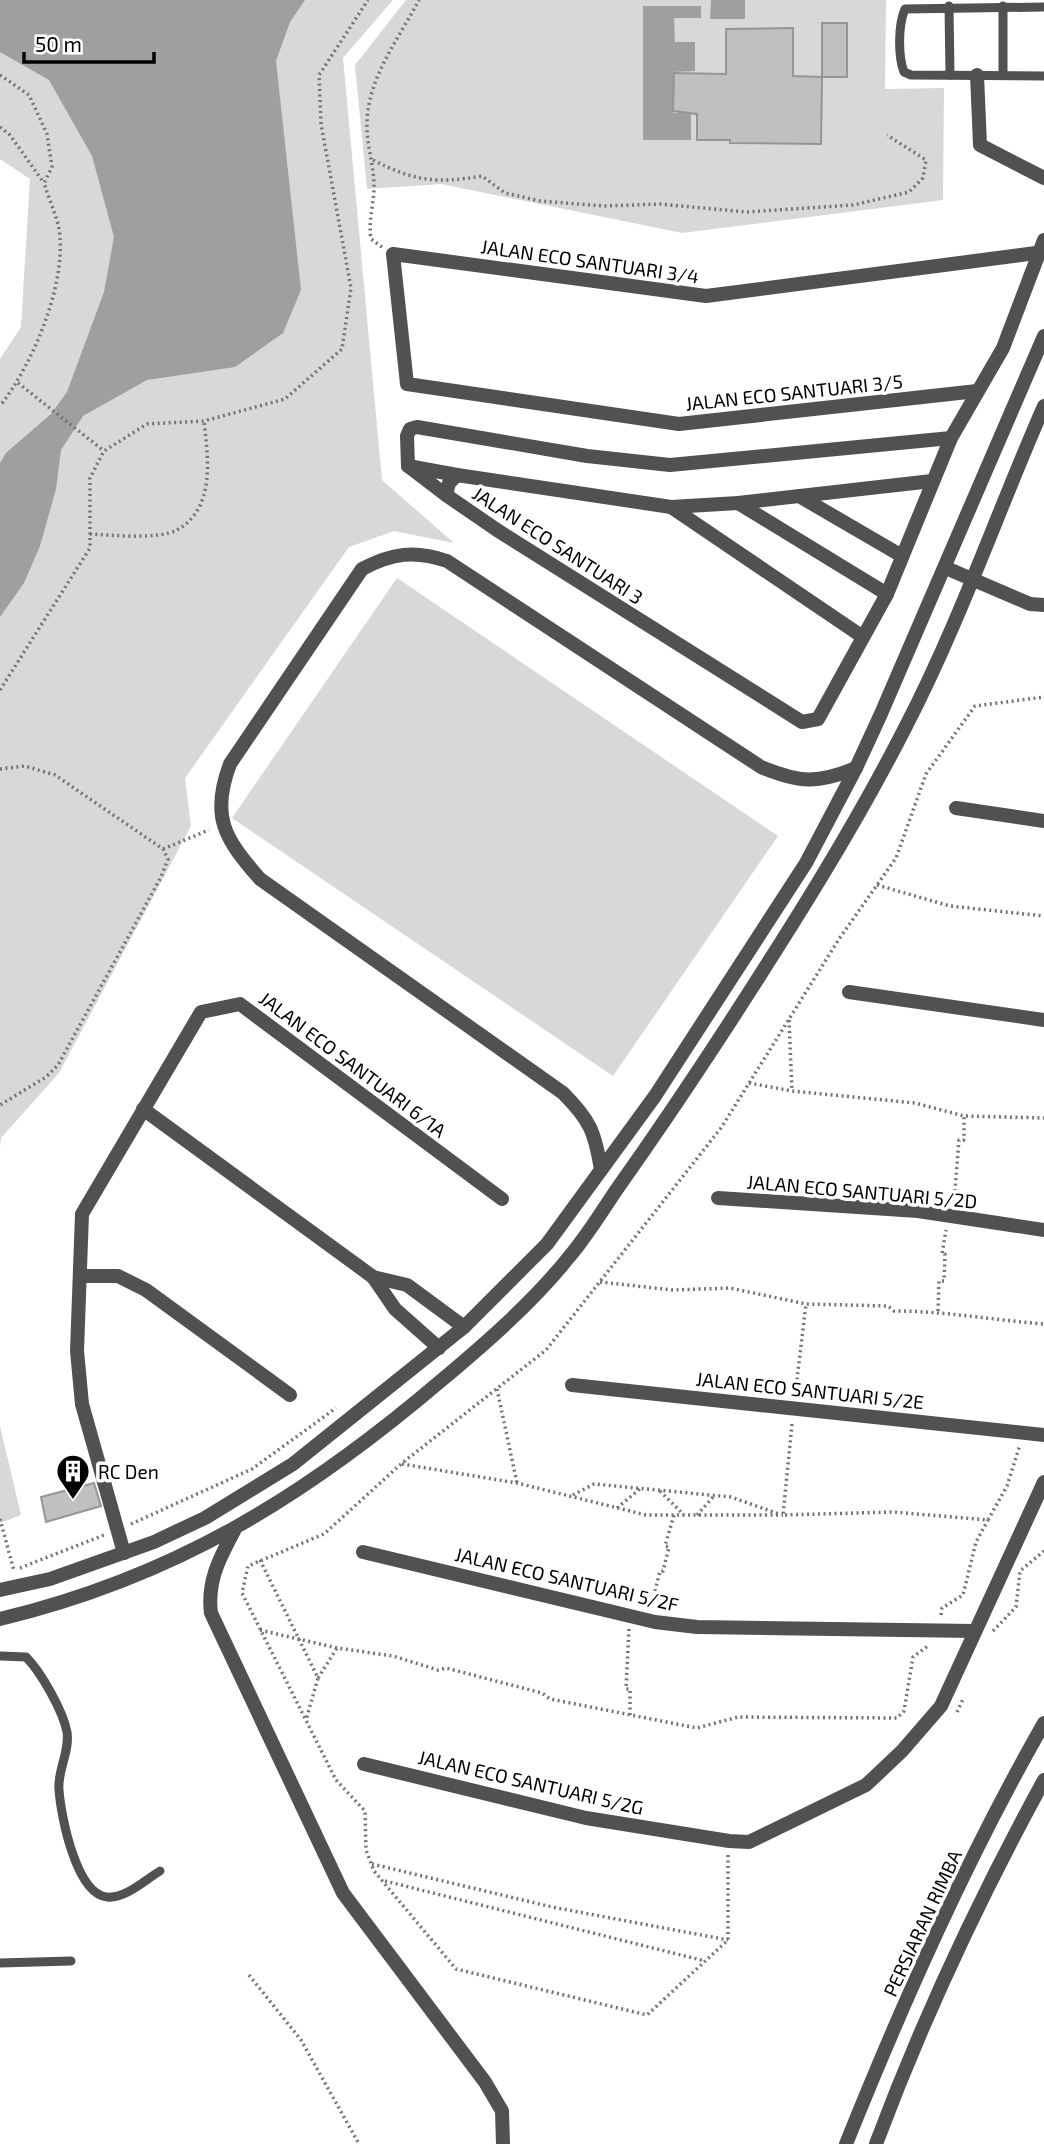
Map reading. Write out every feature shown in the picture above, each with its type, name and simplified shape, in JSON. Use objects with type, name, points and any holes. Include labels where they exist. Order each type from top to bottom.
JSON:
[{"type":"street","points":[[977,75],[980,145],[1044,178]]},
{"type":"street","name":"JALAN ECO SANTUARI 3","points":[[932,481],[738,503],[671,507],[457,475],[449,483],[446,495],[802,722],[818,719],[887,594],[951,438],[1003,348],[1036,253],[1044,240]]},
{"type":"street","name":"JALAN ECO SANTUARI 3/4","points":[[393,254],[706,296],[1036,253]]},
{"type":"street","name":"JALAN ECO SANTUARI 3/5","points":[[393,254],[407,384],[679,424],[977,391]]},
{"type":"street","points":[[0,1590],[50,1579],[124,1553],[205,1518],[293,1464],[464,1327],[547,1244],[655,1096],[806,863],[856,768],[946,568],[1044,336]]},
{"type":"street","points":[[0,1619],[57,1605],[167,1564],[234,1531],[309,1485],[396,1420],[484,1345],[569,1258],[675,1106],[827,872],[906,726],[973,580],[1044,406]]},
{"type":"street","points":[[408,466],[407,436],[410,429],[417,427],[587,456],[670,465],[951,438]]},
{"type":"street","points":[[408,466],[457,475]]},
{"type":"street","points":[[408,466],[446,495]]},
{"type":"street","points":[[799,496],[902,555]]},
{"type":"street","points":[[738,503],[887,594]]},
{"type":"street","points":[[671,507],[863,637]]},
{"type":"street","points":[[601,1170],[595,1134],[584,1115],[562,1093],[260,879],[230,842],[224,824],[220,790],[230,764],[362,569],[385,556],[424,553],[447,561],[761,767],[810,782],[856,768]]},
{"type":"street","points":[[946,568],[1037,604],[1044,617]]},
{"type":"street","points":[[956,808],[1044,821]]},
{"type":"street","points":[[849,992],[1044,1020]]},
{"type":"street","name":"JALAN ECO SANTUARI 6/1A","points":[[124,1553],[82,1404],[77,1351],[82,1214],[201,1012],[240,1004],[502,1199]]},
{"type":"street","points":[[143,1110],[373,1277],[394,1309],[439,1348]]},
{"type":"street","name":"JALAN ECO SANTUARI 5/2D","points":[[718,1198],[918,1211],[1044,1230]]},
{"type":"street","points":[[80,1276],[118,1276],[146,1290],[290,1395]]},
{"type":"street","points":[[373,1277],[407,1285],[464,1327]]},
{"type":"street","name":"JALAN ECO SANTUARI 5/2E","points":[[572,1385],[1044,1435]]},
{"type":"street","name":"JALAN ECO SANTUARI 5/2G","points":[[364,1764],[586,1818],[749,1842],[866,1785],[902,1751],[941,1706],[980,1635],[1044,1482]]},
{"type":"street","points":[[234,1531],[217,1562],[208,1592],[211,1613],[343,1893],[485,2082],[502,2110],[503,2144]]},
{"type":"street","name":"JALAN ECO SANTUARI 5/2F","points":[[363,1552],[655,1622],[697,1627],[940,1629],[980,1635]]},
{"type":"street","name":"PERSIARAN RIMBA","points":[[846,2144],[886,2046],[942,1923],[1044,1723]]},
{"type":"street","points":[[876,2144],[910,2053],[1003,1855],[1044,1780]]},
{"type":"lane","points":[[1044,7],[985,3],[949,6],[904,4],[901,17],[901,64],[904,72],[1044,76]]},
{"type":"lane","points":[[949,6],[950,75]]},
{"type":"lane","points":[[1003,6],[1003,75]]},
{"type":"lane","points":[[0,1656],[26,1657],[39,1670],[67,1732],[65,1763],[59,1790],[75,1867],[98,1895],[109,1898],[124,1894],[159,1871]]},
{"type":"lane","points":[[0,1963],[71,1961]]},
{"type":"path","points":[[0,690],[90,548],[90,478],[104,450],[147,425],[204,421],[285,399],[342,349],[351,288],[321,124],[318,75],[368,0]]},
{"type":"path","points":[[393,254],[371,239],[368,221],[374,191],[373,160],[366,124],[372,88],[419,0]]},
{"type":"path","points":[[0,75],[29,95],[47,134],[52,167],[44,183]]},
{"type":"path","points":[[0,127],[10,135],[44,183],[58,226],[58,277],[18,383],[0,406]]},
{"type":"path","points":[[373,160],[421,180],[447,183],[482,176],[505,193],[540,201],[604,206],[660,204],[746,212],[853,205],[909,192],[923,178],[926,160],[887,135]]},
{"type":"path","points":[[18,383],[104,450]]},
{"type":"path","points":[[90,534],[138,536],[176,531],[197,512],[208,484],[204,421]]},
{"type":"path","points":[[736,1850],[729,1851],[728,1940],[647,2015],[456,1969],[372,1864],[366,1850],[365,1811],[336,1780],[242,1593],[248,1566],[324,1534],[401,1464],[546,1350],[721,1128],[789,1019],[896,858],[926,774],[975,706],[1044,697]]},
{"type":"path","points":[[0,769],[25,766],[55,775],[163,849],[168,859],[161,877],[58,1065],[46,1077],[0,1105]]},
{"type":"path","points":[[163,849],[224,824]]},
{"type":"path","points":[[877,885],[950,906],[1044,916]]},
{"type":"path","points":[[789,1019],[792,1091]]},
{"type":"path","points":[[749,1083],[792,1091],[873,1096],[904,1103],[915,1102],[964,1116],[1044,1118]]},
{"type":"path","points":[[600,1282],[673,1290],[730,1288],[806,1304],[888,1306],[894,1311],[938,1311],[979,1320],[1044,1324]]},
{"type":"path","points":[[783,1515],[806,1304]]},
{"type":"path","points":[[497,1389],[517,1483]]},
{"type":"path","points":[[7,1572],[118,1530],[252,1469],[337,1407]]},
{"type":"path","points":[[260,1630],[337,1648],[393,1657],[438,1670],[446,1668],[542,1693],[550,1699],[697,1728],[738,1717],[897,1718],[904,1711],[913,1657],[940,1636],[942,1608],[963,1595],[976,1542],[1007,1486],[1025,1432]]},
{"type":"path","points":[[401,1464],[517,1483],[646,1515],[893,1512],[988,1520]]},
{"type":"path","points":[[571,1496],[594,1484],[640,1488],[731,1497],[783,1515]]},
{"type":"path","points":[[617,1508],[640,1488]]},
{"type":"path","points":[[659,1490],[684,1515]]},
{"type":"path","points":[[696,1515],[714,1495]]},
{"type":"path","points":[[0,1519],[14,1571]]},
{"type":"path","points":[[980,1635],[1016,1607],[1020,1572],[1044,1551]]},
{"type":"path","points":[[260,1560],[318,1678]]},
{"type":"path","points":[[306,1720],[318,1678],[337,1648]]},
{"type":"path","points":[[952,1716],[960,1709],[967,1685]]},
{"type":"path","points":[[372,1864],[552,1907],[728,1940]]},
{"type":"path","points":[[383,1881],[705,1961]]},
{"type":"path","points":[[249,1975],[301,2040],[359,2144]]},
{"type":"shaded area","points":[[0,0],[393,0],[343,58],[382,480],[454,543],[394,531],[349,547],[185,778],[191,826],[59,1073],[1,1138],[0,1148],[0,359],[21,327],[30,179],[0,159]]},
{"type":"shaded area","points":[[0,0],[305,0],[290,22],[276,61],[301,290],[283,333],[235,367],[147,380],[83,416],[61,450],[56,489],[40,546],[24,583],[0,617],[0,463],[6,453],[51,414],[67,392],[104,292],[114,237],[92,156],[49,80],[0,52]]},
{"type":"shaded area","points":[[406,0],[886,0],[885,89],[944,88],[943,200],[682,233],[441,184],[367,189],[355,65]]},
{"type":"shaded area","points":[[711,0],[745,0],[745,19],[710,19]]},
{"type":"shaded area","points":[[643,6],[701,6],[701,18],[674,18],[675,42],[695,42],[695,71],[673,72],[673,113],[691,113],[691,140],[643,140]]},
{"type":"shaded area","points":[[397,578],[778,836],[613,1076],[232,818]]},
{"type":"shaded area","points":[[0,1426],[21,1515],[0,1523]]},
{"type":"building","points":[[822,23],[847,23],[847,77],[822,77]]},
{"type":"building","points":[[793,28],[793,76],[822,77],[821,144],[697,140],[697,114],[673,111],[674,73],[726,74],[726,29]]},
{"type":"building","name":"RC Den","points":[[94,1483],[101,1506],[46,1522],[41,1497]]},
{"type":"place","name":"RC Den","points":[[73,1501]]}]
